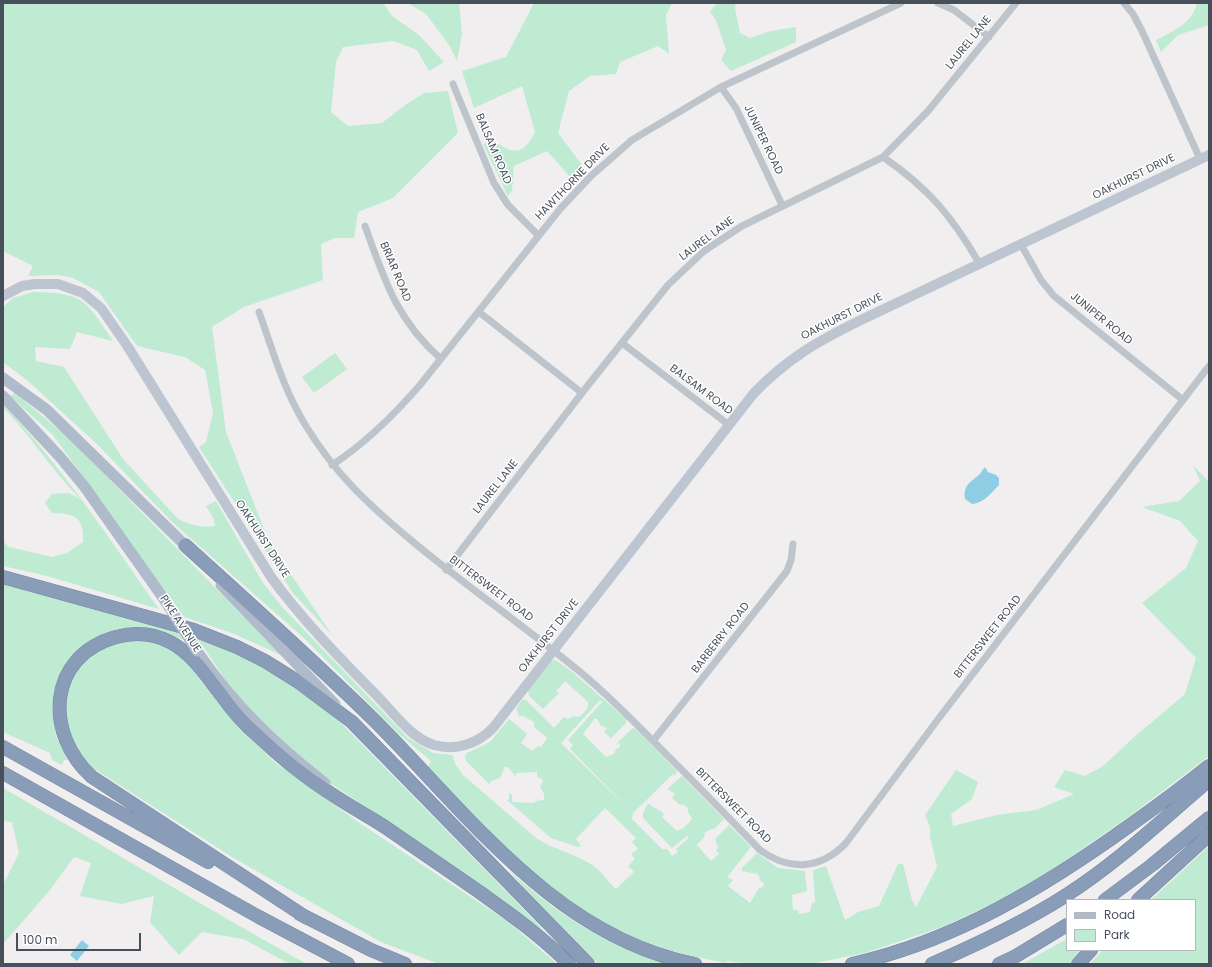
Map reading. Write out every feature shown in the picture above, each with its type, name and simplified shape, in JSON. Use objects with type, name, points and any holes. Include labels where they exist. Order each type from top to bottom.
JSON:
[{"type":"highway","points":[[185,544],[334,680],[499,850],[541,889],[587,921],[631,944],[666,957],[695,964]]},
{"type":"highway","points":[[3,577],[209,635],[237,647],[278,669],[319,696],[352,722],[585,961]]},
{"type":"highway","points":[[307,918],[92,777],[76,760],[64,739],[59,716],[59,705],[63,684],[76,662],[96,645],[123,635],[148,634],[171,642],[181,649],[196,664],[249,728],[271,748],[311,780],[384,826],[521,921],[566,962]]},
{"type":"highway","points":[[3,747],[307,918],[371,950],[405,964]]},
{"type":"highway","points":[[852,964],[932,940],[1010,904],[1071,867],[1209,766]]},
{"type":"highway","points":[[3,773],[259,917],[348,964]]},
{"type":"highway","points":[[932,964],[994,937],[1065,896],[1117,859],[1209,780]]},
{"type":"highway","points":[[1106,899],[1152,866],[1209,818]]},
{"type":"highway","points":[[1139,899],[1209,835]]},
{"type":"highway","points":[[259,917],[330,964]]},
{"type":"highway","points":[[998,964],[1016,956],[1066,926]]},
{"type":"highway","points":[[1078,964],[1090,951]]},
{"type":"main road","points":[[3,378],[47,410],[185,544],[240,605],[352,722]]},
{"type":"main road","name":"PIKE AVENUE","points":[[3,396],[60,457],[84,486],[224,687],[264,732],[287,753],[384,826]]},
{"type":"street","name":"HAWTHORNE DRIVE","points":[[332,465],[361,444],[392,416],[479,312],[538,235],[591,176],[622,148],[652,126],[721,86],[901,3]]},
{"type":"street","points":[[938,3],[954,10],[989,37]]},
{"type":"street","name":"LAUREL LANE","points":[[446,570],[622,343],[668,285],[687,266],[722,238],[782,205],[883,157],[928,111],[1016,3]]},
{"type":"street","points":[[1124,3],[1133,14],[1142,30],[1200,159]]},
{"type":"street","name":"BALSAM ROAD","points":[[453,84],[494,184],[508,205],[538,235]]},
{"type":"street","name":"JUNIPER ROAD","points":[[721,86],[736,108],[782,205]]},
{"type":"street","name":"OAKHURST DRIVE","points":[[3,296],[17,288],[35,284],[58,284],[83,293],[101,308],[128,347],[267,571],[286,598],[359,678],[417,736],[434,745],[455,747],[467,745],[486,735],[729,425],[766,381],[806,348],[868,316],[1020,243],[1209,155]]},
{"type":"street","points":[[883,157],[921,186],[938,202],[953,220],[979,263]]},
{"type":"street","name":"BRIAR ROAD","points":[[365,226],[394,302],[417,335],[441,359]]},
{"type":"street","name":"JUNIPER ROAD","points":[[1020,243],[1041,280],[1054,296],[1183,400]]},
{"type":"street","name":"BITTERSWEET ROAD","points":[[259,312],[283,381],[293,403],[308,430],[344,480],[371,506],[446,570],[553,650],[599,688],[653,740],[760,850],[769,856],[788,864],[799,865],[813,863],[831,856],[846,843],[939,718],[1209,366]]},
{"type":"street","points":[[479,312],[582,394]]},
{"type":"street","name":"BALSAM ROAD","points":[[622,343],[729,425]]},
{"type":"street","name":"BARBERRY ROAD","points":[[653,740],[787,571],[791,560],[792,544]]},
{"type":"green space","points":[[3,3],[383,3],[392,16],[419,35],[444,62],[429,71],[417,50],[394,41],[343,47],[336,62],[331,112],[348,126],[382,123],[424,93],[448,91],[458,133],[393,198],[358,212],[354,238],[335,238],[321,244],[323,280],[244,307],[212,327],[226,432],[269,542],[332,635],[292,592],[199,447],[206,442],[213,413],[205,370],[185,357],[137,346],[99,292],[73,278],[58,275],[28,276],[33,266],[3,251]]},
{"type":"green space","points":[[408,3],[459,3],[462,34],[457,61],[449,45],[426,14]]},
{"type":"green space","points":[[534,3],[672,3],[666,15],[669,54],[658,46],[620,62],[616,74],[590,76],[569,91],[558,133],[582,165],[571,178],[547,151],[514,166],[512,191],[508,196],[483,144],[494,141],[507,149],[518,150],[522,149],[531,140],[535,132],[522,86],[474,108],[462,71],[506,57]]},
{"type":"green space","points":[[717,3],[736,3],[735,8],[740,33],[750,38],[771,31],[796,27],[796,42],[731,71],[721,60],[726,50],[716,20],[710,12]]},
{"type":"green space","points":[[1197,3],[1209,3],[1209,25],[1178,35],[1161,52],[1156,40],[1175,30],[1187,21],[1195,10]]},
{"type":"green space","points":[[33,292],[63,294],[74,297],[89,308],[113,341],[77,332],[70,349],[35,347],[36,361],[64,367],[123,459],[178,519],[196,526],[215,526],[213,517],[206,506],[216,501],[263,583],[283,608],[408,738],[433,753],[452,755],[462,774],[536,838],[593,866],[616,889],[634,872],[628,866],[635,859],[631,854],[638,849],[632,842],[636,838],[605,808],[576,839],[581,846],[578,847],[551,838],[507,800],[509,799],[509,793],[512,795],[512,802],[534,803],[536,801],[544,800],[544,794],[540,787],[543,781],[537,777],[537,772],[516,773],[516,777],[508,767],[505,767],[500,778],[491,781],[489,784],[466,761],[465,756],[467,753],[490,742],[509,719],[527,734],[521,743],[532,751],[538,746],[541,747],[547,738],[534,727],[534,722],[523,716],[519,716],[516,709],[522,700],[526,700],[554,728],[564,717],[568,719],[574,716],[579,717],[586,710],[588,707],[588,702],[565,681],[556,691],[559,693],[543,709],[529,696],[528,691],[551,661],[555,660],[570,670],[626,719],[626,723],[611,738],[604,732],[607,728],[600,725],[598,720],[595,718],[583,734],[606,757],[614,754],[616,749],[619,748],[620,744],[617,743],[633,728],[636,729],[677,771],[675,776],[673,774],[633,813],[632,819],[662,849],[667,849],[672,856],[678,852],[676,849],[689,838],[687,836],[672,848],[643,818],[643,813],[648,803],[664,814],[662,817],[677,831],[685,827],[692,819],[688,812],[688,808],[683,804],[680,805],[672,798],[675,794],[667,789],[682,776],[724,819],[714,829],[704,833],[705,836],[697,845],[711,861],[719,854],[716,851],[718,848],[715,839],[729,825],[751,847],[727,877],[733,880],[728,886],[750,903],[759,888],[763,887],[764,883],[759,880],[760,877],[757,874],[742,871],[742,868],[757,853],[778,868],[805,871],[807,891],[792,895],[793,910],[798,910],[799,914],[810,912],[812,903],[815,902],[813,870],[826,866],[845,920],[858,912],[879,906],[898,864],[903,864],[912,900],[916,907],[937,867],[930,836],[930,827],[925,815],[956,770],[978,782],[972,799],[951,814],[953,826],[997,815],[1036,810],[1074,794],[1054,787],[1065,770],[1084,776],[1102,767],[1132,739],[1185,694],[1196,658],[1142,603],[1186,568],[1198,541],[1180,521],[1142,507],[1179,501],[1200,481],[1193,465],[1209,482],[1209,756],[1131,815],[1052,870],[1007,897],[942,927],[865,953],[815,963],[752,964],[726,961],[726,963],[659,947],[638,939],[607,924],[578,906],[525,864],[476,817],[428,767],[431,761],[399,734],[305,639],[171,521],[97,444],[28,381],[3,362],[3,307],[13,298]],"holes":[[[600,700],[602,702],[568,740],[573,745],[570,749],[633,813],[561,743]]]},
{"type":"green space","points":[[335,353],[347,369],[314,393],[302,377]]},
{"type":"green space","points":[[15,393],[70,439],[281,655],[232,633],[184,617],[53,435],[10,396]]},
{"type":"green space","points":[[3,404],[25,428],[65,478],[103,530],[159,609],[47,576],[3,566],[3,541],[9,547],[52,557],[67,553],[83,542],[83,534],[82,527],[77,518],[67,514],[52,513],[45,503],[52,494],[69,493],[81,500],[70,489],[3,407]]},
{"type":"green space","points":[[3,583],[205,640],[262,665],[309,696],[340,722],[543,929],[537,927],[502,899],[330,783],[294,755],[271,734],[230,687],[203,646],[149,629],[139,628],[118,629],[98,636],[78,649],[66,663],[54,693],[52,709],[56,736],[68,760],[64,760],[62,765],[52,760],[50,753],[3,732]]},
{"type":"green space","points":[[120,641],[149,641],[171,650],[186,661],[210,693],[272,760],[361,824],[507,921],[557,964],[439,964],[381,942],[232,857],[93,768],[83,758],[68,733],[65,695],[73,676],[80,666],[103,647]]},
{"type":"green space","points":[[3,788],[307,964],[290,964],[243,939],[202,932],[179,955],[150,922],[154,896],[122,904],[80,896],[91,863],[74,857],[50,890],[3,944],[3,885],[19,853],[12,822],[3,821]]},
{"type":"green space","points":[[1209,846],[1209,964],[1090,964],[1102,951],[1196,951],[1196,899],[1152,899]]},
{"type":"green space","points":[[509,870],[545,900],[584,927],[626,949],[670,964],[598,964],[524,888]]},
{"type":"green space","points":[[1066,940],[1066,951],[1080,951],[1068,964],[1022,964]]},
{"type":"water","points":[[985,467],[988,472],[999,478],[999,485],[984,500],[972,504],[965,499],[966,488]]},
{"type":"water","points":[[82,940],[89,946],[77,961],[70,955]]}]
